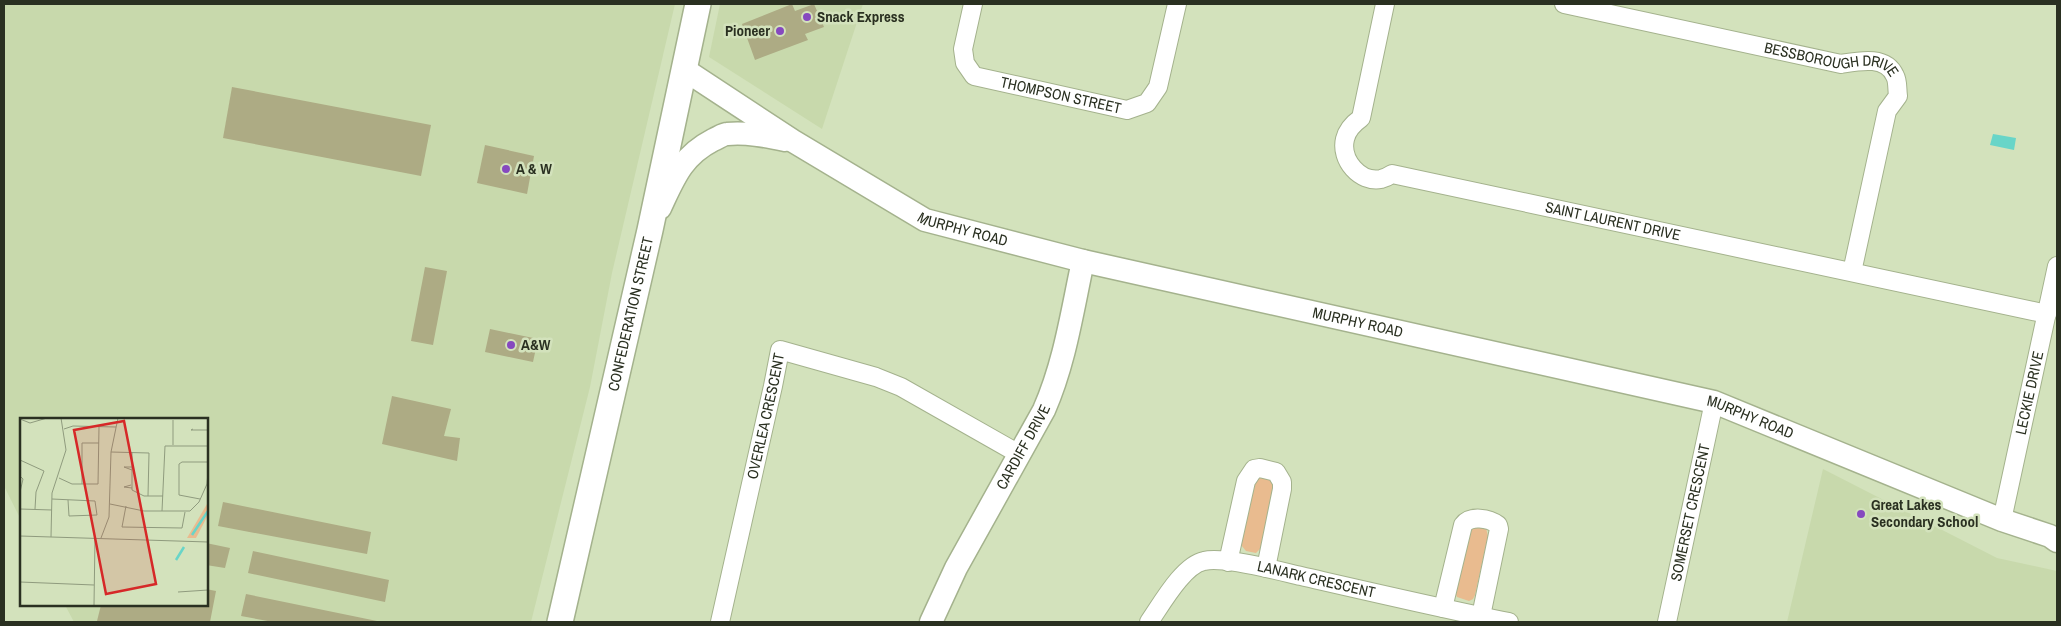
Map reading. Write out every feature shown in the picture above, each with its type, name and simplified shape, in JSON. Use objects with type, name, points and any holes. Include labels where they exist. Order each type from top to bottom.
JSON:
[{"type":"main road","name":"CONFEDERATION STREET","points":[[560,622],[650,230],[698,4]]},
{"type":"street","name":"THOMPSON STREET","points":[[973,4],[963,48],[965,63],[974,76],[1127,110],[1147,103],[1158,87],[1177,4]]},
{"type":"street","name":"SAINT LAURENT DRIVE","points":[[1386,4],[1361,118],[1352,126],[1345,138],[1344,152],[1349,164],[1358,173],[1370,179],[1382,179],[1392,174],[2047,314]]},
{"type":"street","name":"BESSBOROUGH DRIVE","points":[[1564,4],[1841,64],[1868,60],[1887,65],[1896,76],[1898,96],[1887,111],[1852,272]]},
{"type":"street","name":"MURPHY ROAD","points":[[685,70],[794,141],[925,220],[1083,261],[1714,402],[2002,520],[2055,537]]},
{"type":"street","points":[[650,230],[677,173],[687,158],[698,148],[726,134],[758,135],[794,141]]},
{"type":"street","name":"CARDIFF DRIVE","points":[[931,622],[956,568],[1044,410],[1059,370],[1083,261]]},
{"type":"street","name":"LECKIE DRIVE","points":[[2002,520],[2057,266]]},
{"type":"street","name":"OVERLEA CRESCENT","points":[[720,622],[780,350],[876,377],[901,387],[1019,454]]},
{"type":"street","name":"SOMERSET CRESCENT","points":[[1667,622],[1714,402]]},
{"type":"street","points":[[1228,562],[1246,480],[1254,469],[1260,468],[1276,472],[1282,482],[1266,568]]},
{"type":"street","points":[[1443,608],[1463,525],[1472,518],[1495,522],[1499,529],[1481,616]]},
{"type":"street","name":"LANARK CRESCENT","points":[[1149,622],[1190,568],[1203,561],[1217,560],[1266,568],[1509,622]]},
{"type":"shaded area","points":[[4,4],[675,4],[612,273],[590,387],[531,622],[74,622],[66,606],[208,606],[208,418],[20,418],[20,518],[4,486]]},
{"type":"shaded area","points":[[720,4],[863,4],[822,129],[709,57]]},
{"type":"shaded area","name":"Great Lakes Secondary School","points":[[1823,469],[1997,558],[2057,571],[2057,622],[1787,622]]},
{"type":"shaded area","points":[[1260,478],[1273,480],[1275,483],[1261,548],[1256,553],[1246,551],[1241,545],[1256,480]]},
{"type":"shaded area","points":[[1474,526],[1486,528],[1488,536],[1475,595],[1469,601],[1457,597],[1455,592],[1469,529]]},
{"type":"water","points":[[1993,134],[2016,138],[2014,150],[1990,145]]},
{"type":"building","name":"Pioneer","points":[[792,4],[795,11],[814,4],[824,27],[805,34],[808,40],[755,60],[742,24]]},
{"type":"building","points":[[232,87],[431,125],[421,176],[223,138]]},
{"type":"building","name":"A & W","points":[[485,145],[534,156],[527,194],[477,183]]},
{"type":"building","points":[[425,267],[447,271],[433,345],[411,341]]},
{"type":"building","name":"A&W","points":[[490,329],[538,339],[533,362],[485,352]]},
{"type":"building","points":[[392,396],[451,409],[444,436],[460,438],[457,461],[382,444]]},
{"type":"building","points":[[223,502],[371,532],[367,554],[218,526]]},
{"type":"building","points":[[208,543],[230,548],[225,568],[208,565]]},
{"type":"building","points":[[253,551],[389,580],[385,602],[248,573]]},
{"type":"building","points":[[208,589],[216,591],[210,622],[97,621],[101,606],[208,606]]},
{"type":"building","points":[[246,594],[377,622],[273,622],[241,616]]},
{"type":"place","name":"Snack Express","points":[[807,17]]},
{"type":"place","name":"Pioneer","points":[[780,31]]},
{"type":"place","name":"A & W","points":[[506,169]]},
{"type":"place","name":"A&W","points":[[511,345]]},
{"type":"place","name":"Great Lakes Secondary School","points":[[1861,514]]}]
